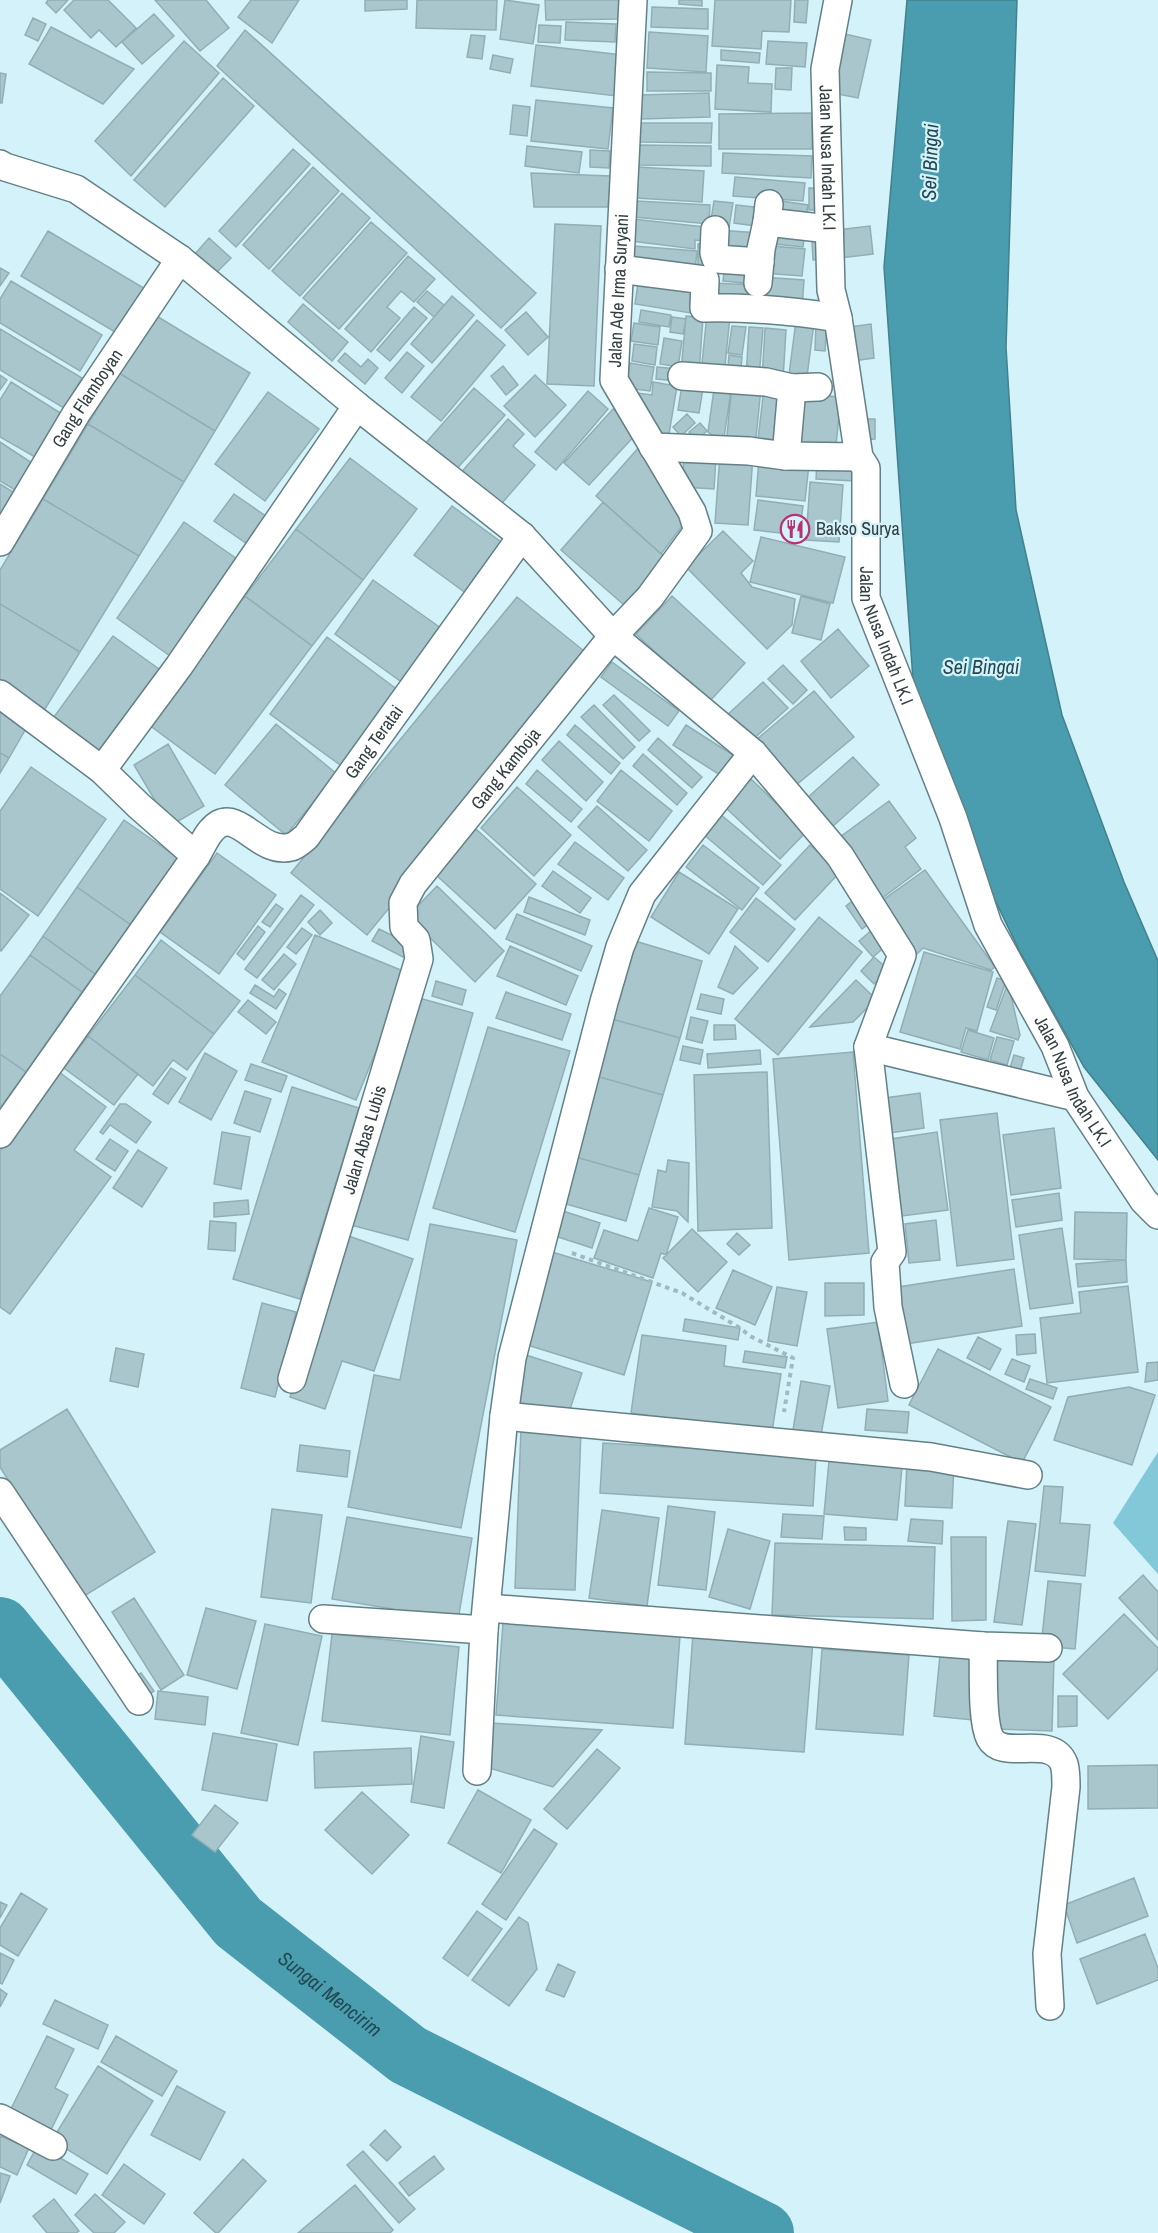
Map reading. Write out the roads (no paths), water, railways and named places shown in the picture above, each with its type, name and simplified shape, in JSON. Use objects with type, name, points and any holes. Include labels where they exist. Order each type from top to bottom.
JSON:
[{"type":"street","name":"Jalan Ade Irma Suryani","points":[[613,636],[650,597],[698,531],[692,512],[614,380],[633,0]]},
{"type":"street","name":"Jalan Nusa Indah LK.I","points":[[838,0],[825,69],[831,290],[838,318],[859,457],[866,468],[866,598],[953,818],[988,926],[1055,1046],[1075,1097],[1144,1201],[1158,1215]]},
{"type":"street","points":[[2,169],[76,189],[180,259],[357,406],[522,536],[613,636],[753,753],[840,856],[902,955],[868,1047],[892,1252],[885,1262],[888,1307],[904,1384]]},
{"type":"street","points":[[619,269],[759,272],[768,213],[829,229]]},
{"type":"street","points":[[715,230],[714,253],[704,308],[802,312],[838,318]]},
{"type":"street","name":"Gang Flamboyan","points":[[0,542],[76,414],[180,259]]},
{"type":"street","points":[[682,376],[766,382],[805,388],[786,456]]},
{"type":"street","points":[[102,771],[179,666],[357,406]]},
{"type":"street","points":[[653,447],[749,450],[786,456],[859,457]]},
{"type":"street","name":"Gang Teratai","points":[[196,856],[211,831],[219,824],[227,822],[237,824],[262,843],[278,848],[292,847],[306,837],[522,536]]},
{"type":"street","name":"Gang Kamboja","points":[[403,903],[413,884],[613,636]]},
{"type":"street","points":[[0,694],[102,771],[196,856],[0,1134]]},
{"type":"street","points":[[477,1771],[486,1619],[504,1416],[512,1358],[604,1002],[620,947],[642,894],[753,753]]},
{"type":"street","name":"Jalan Abas Lubis","points":[[292,1379],[419,959],[416,940],[404,927],[403,903]]},
{"type":"street","points":[[868,1047],[1075,1097]]},
{"type":"street","points":[[504,1416],[931,1457],[1028,1475]]},
{"type":"street","points":[[0,1492],[139,1701]]},
{"type":"street","points":[[323,1618],[486,1619],[1048,1648]]},
{"type":"street","points":[[983,1646],[986,1725],[994,1744],[1002,1748],[1046,1749],[1057,1755],[1064,1763],[1066,1787],[1047,1954],[1050,2006]]},
{"type":"street","points":[[0,2118],[53,2146]]},
{"type":"water","name":"Sei Bingai","points":[[907,0],[1017,0],[1006,347],[1016,510],[1062,715],[1124,882],[1158,961],[1158,1160],[1084,1067],[1019,950],[961,829],[913,680],[884,267]]},
{"type":"waterway","name":"Sungai Mencirim","points":[[0,1628],[238,1922],[408,2055],[763,2233]]},
{"type":"place","name":"Bakso Surya","points":[[795,529]]}]
